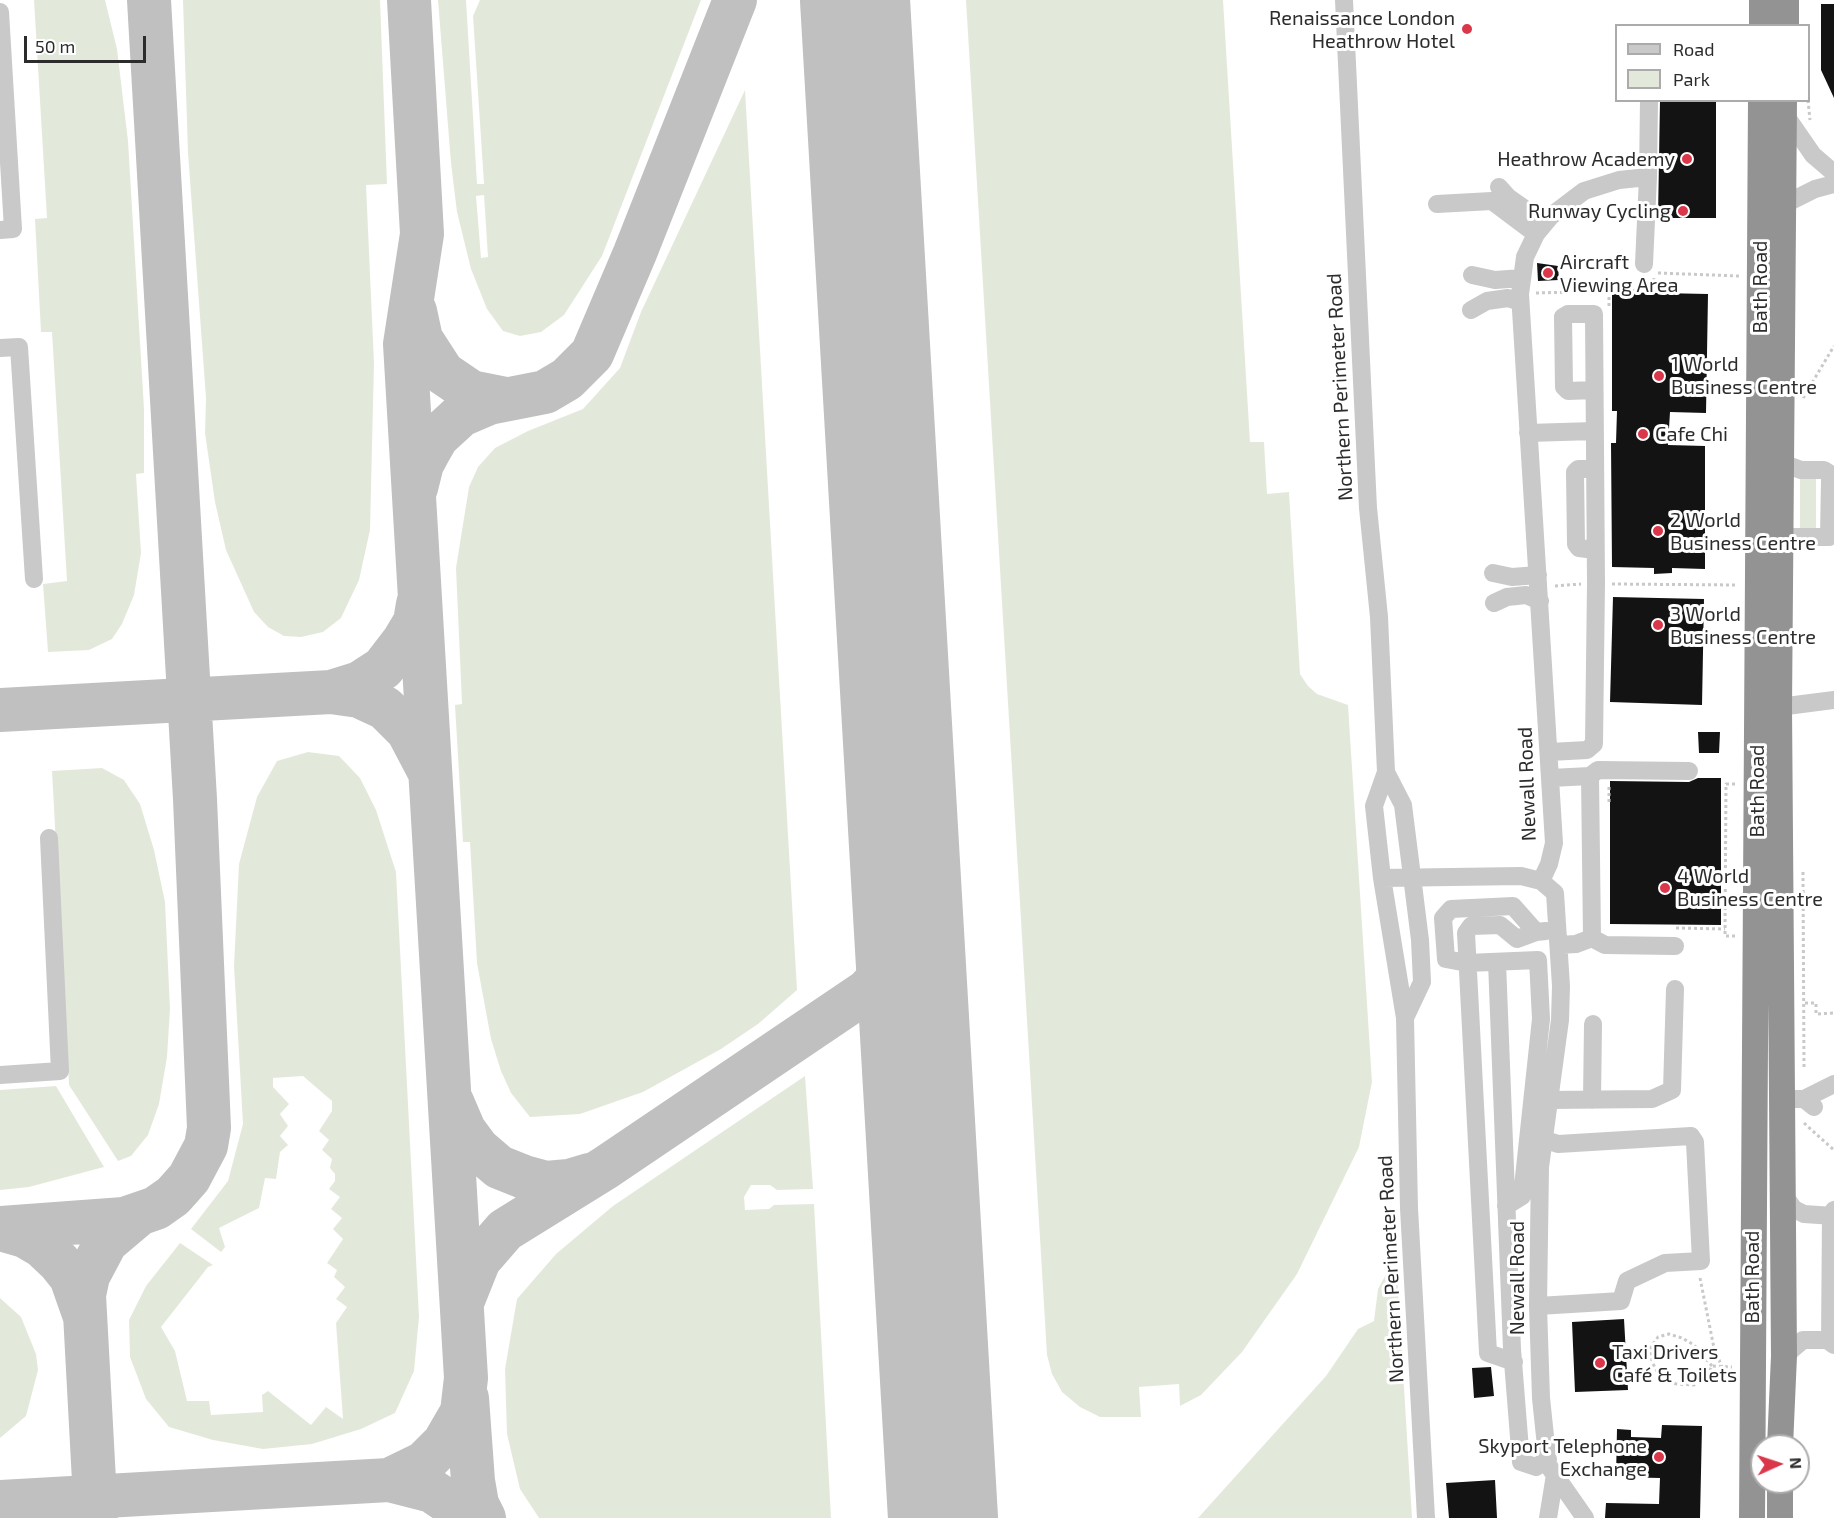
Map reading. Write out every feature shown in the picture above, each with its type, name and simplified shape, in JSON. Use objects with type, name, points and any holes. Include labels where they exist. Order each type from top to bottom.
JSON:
[{"type":"highway","points":[[1762,0],[1762,24]]},
{"type":"highway","points":[[1786,0],[1786,24]]},
{"type":"highway","name":"Bath Road","points":[[1752,1518],[1761,102]]},
{"type":"highway","name":"Bath Road","points":[[1781,1434],[1784,1356],[1783,1194],[1800,1102],[1779,706],[1784,107]]},
{"type":"highway","points":[[1780,1494],[1780,1518]]},
{"type":"street","name":"Northern Perimeter Road","points":[[1344,0],[1368,508],[1379,617],[1386,772],[1374,806],[1382,879],[1405,1018],[1408,1208],[1426,1518]]},
{"type":"street","points":[[0,12],[13,229],[0,230]]},
{"type":"street","points":[[1644,264],[1649,102]]},
{"type":"street","points":[[1784,107],[1813,155],[1834,173]]},
{"type":"street","name":"Newall Road","points":[[1585,1518],[1552,1467],[1541,1398],[1538,1306],[1540,1167],[1560,1020],[1555,893],[1541,881],[1549,864],[1554,843],[1521,291],[1525,258],[1541,229],[1584,191],[1619,180],[1648,177]]},
{"type":"street","points":[[1783,205],[1815,189],[1834,184]]},
{"type":"street","points":[[1499,187],[1541,229]]},
{"type":"street","points":[[1437,204],[1492,201],[1541,229]]},
{"type":"street","points":[[1472,275],[1496,280],[1521,291]]},
{"type":"street","points":[[1471,310],[1487,301],[1508,298],[1521,291]]},
{"type":"street","points":[[1550,752],[1587,750],[1594,744],[1596,583],[1594,314],[1568,314],[1563,318],[1564,387],[1568,391],[1594,390]]},
{"type":"street","points":[[0,348],[19,347],[34,579]]},
{"type":"street","points":[[1528,433],[1594,431]]},
{"type":"street","points":[[1781,537],[1829,537],[1830,481],[1830,474],[1824,470],[1801,470],[1782,463]]},
{"type":"street","points":[[1493,573],[1539,587]]},
{"type":"street","points":[[1494,603],[1507,597],[1526,595],[1539,587]]},
{"type":"street","points":[[1779,706],[1834,700]]},
{"type":"street","points":[[1551,778],[1590,776],[1598,770],[1689,771]]},
{"type":"street","name":"Northern Perimeter Road","points":[[1386,772],[1403,805],[1422,982],[1405,1018]]},
{"type":"street","points":[[1590,776],[1592,938]]},
{"type":"street","points":[[0,1075],[60,1071],[49,838]]},
{"type":"street","points":[[1382,879],[1521,876],[1541,881]]},
{"type":"street","points":[[1506,1206],[1522,1196],[1541,1019],[1538,960],[1461,962],[1446,959],[1443,918],[1451,909],[1513,906],[1536,932]]},
{"type":"street","points":[[1514,1362],[1488,1353],[1461,962],[1467,928],[1500,925],[1517,939],[1548,930],[1558,924]]},
{"type":"street","points":[[1558,945],[1576,944],[1592,938],[1605,945],[1675,946]]},
{"type":"street","points":[[1497,962],[1506,1206],[1521,1462],[1536,1467],[1552,1467],[1548,1518]]},
{"type":"street","points":[[1548,1100],[1652,1099],[1672,1090],[1675,989]]},
{"type":"street","points":[[1592,1100],[1593,1024]]},
{"type":"street","points":[[1800,1102],[1834,1084]]},
{"type":"street","points":[[1538,1306],[1621,1301],[1627,1281],[1665,1263],[1701,1261],[1695,1142],[1691,1136],[1558,1144],[1543,1139]]},
{"type":"street","points":[[1783,1194],[1794,1209],[1804,1214],[1833,1214],[1833,1342],[1803,1340],[1784,1356]]},
{"type":"path","points":[[1521,291],[1653,290],[1654,273],[1746,276]]},
{"type":"path","points":[[1800,403],[1834,346]]},
{"type":"path","points":[[1539,587],[1596,583],[1742,584]]},
{"type":"path","points":[[1609,770],[1609,805]]},
{"type":"path","points":[[1737,784],[1726,783],[1725,929],[1725,936],[1737,936]]},
{"type":"path","points":[[1666,928],[1725,929]]},
{"type":"path","points":[[1805,1003],[1816,1003],[1816,1014],[1834,1013]]},
{"type":"path","points":[[1804,1123],[1834,1150]]},
{"type":"path","points":[[1696,1261],[1714,1348],[1722,1367]]},
{"type":"path","points":[[1712,1366],[1707,1378],[1694,1385],[1676,1384],[1659,1375],[1652,1362],[1651,1347],[1658,1337],[1669,1334],[1694,1345],[1712,1366],[1752,1365]]},
{"type":"green space","points":[[34,0],[105,0],[117,49],[128,141],[144,409],[144,473],[136,474],[141,553],[134,595],[122,624],[112,639],[89,650],[48,652],[43,584],[67,581],[52,332],[41,332],[35,219],[47,218]]},
{"type":"green space","points":[[183,0],[380,0],[387,184],[366,185],[374,363],[370,530],[359,580],[341,618],[323,632],[301,637],[284,636],[268,627],[254,612],[226,550],[215,502],[205,433],[206,398],[188,153]]},
{"type":"green space","points":[[438,0],[466,0],[477,184],[484,184],[473,16],[480,0],[701,0],[602,256],[564,315],[541,332],[520,336],[503,331],[487,309],[471,269],[457,212]],"holes":[[[484,195],[488,257],[481,258],[476,196]]]},
{"type":"green space","points":[[966,0],[1223,0],[1250,442],[1264,442],[1267,494],[1289,492],[1300,674],[1317,694],[1348,705],[1372,1082],[1359,1147],[1297,1274],[1242,1352],[1201,1395],[1180,1406],[1179,1384],[1139,1387],[1141,1417],[1100,1417],[1080,1407],[1062,1392],[1052,1374],[1047,1355]]},
{"type":"green space","points":[[745,90],[797,990],[758,1024],[721,1049],[643,1092],[580,1114],[530,1117],[511,1093],[491,1039],[477,963],[470,842],[463,842],[455,705],[462,704],[456,568],[469,487],[478,467],[495,448],[528,431],[583,409],[620,368],[641,312]]},
{"type":"green space","points":[[1800,474],[1816,474],[1816,528],[1800,528]]},
{"type":"green space","points":[[308,752],[339,756],[360,778],[376,810],[396,872],[419,1317],[414,1371],[395,1413],[361,1429],[312,1444],[263,1449],[213,1440],[169,1427],[146,1399],[130,1357],[129,1320],[146,1286],[180,1243],[213,1265],[208,1267],[161,1327],[175,1351],[187,1401],[209,1401],[211,1415],[263,1412],[262,1395],[268,1391],[311,1425],[326,1407],[343,1419],[336,1323],[347,1307],[336,1299],[345,1287],[334,1277],[337,1270],[327,1263],[343,1239],[333,1229],[342,1218],[331,1209],[340,1197],[329,1189],[335,1181],[335,1174],[330,1168],[332,1159],[322,1150],[329,1140],[319,1131],[332,1111],[332,1101],[303,1076],[273,1078],[273,1087],[289,1104],[280,1114],[288,1126],[280,1136],[288,1145],[280,1152],[276,1179],[265,1178],[259,1208],[219,1228],[225,1247],[221,1252],[191,1229],[228,1181],[243,1124],[234,966],[239,864],[257,797],[277,761]]},
{"type":"green space","points":[[102,768],[124,780],[140,804],[154,850],[165,902],[170,1009],[167,1057],[159,1104],[148,1135],[131,1156],[118,1161],[69,1085],[52,771]]},
{"type":"green space","points":[[805,1076],[813,1189],[777,1190],[770,1185],[751,1185],[744,1197],[745,1210],[769,1209],[774,1205],[814,1204],[831,1518],[539,1518],[520,1489],[507,1434],[505,1369],[517,1299],[556,1254],[613,1206]]},
{"type":"green space","points":[[56,1086],[104,1167],[29,1187],[0,1190],[0,1090]]},
{"type":"green space","points":[[1390,1267],[1397,1274],[1412,1518],[1198,1518],[1326,1376],[1358,1329],[1374,1321],[1378,1289]]},
{"type":"green space","points":[[0,1298],[21,1317],[36,1354],[38,1370],[26,1416],[0,1438]]},
{"type":"building","points":[[1821,4],[1834,4],[1834,98],[1821,70]]},
{"type":"building","name":"Heathrow Academy","points":[[1660,102],[1716,102],[1716,218],[1658,218]]},
{"type":"building","name":"Aircraft Viewing Area","points":[[1537,263],[1558,266],[1559,280],[1538,281]]},
{"type":"building","points":[[1612,292],[1708,294],[1706,413],[1670,412],[1668,445],[1705,446],[1705,569],[1672,568],[1672,573],[1654,574],[1654,568],[1612,567],[1611,443],[1616,443],[1617,411],[1612,411]]},
{"type":"building","name":"3 World Business Centre","points":[[1613,597],[1704,599],[1702,705],[1610,702]]},
{"type":"building","points":[[1698,732],[1720,732],[1719,753],[1699,753]]},
{"type":"building","name":"4 World Business Centre","points":[[1698,778],[1721,778],[1721,925],[1610,924],[1610,781],[1689,782]]},
{"type":"building","name":"Taxi Drivers Café & Toilets","points":[[1624,1319],[1628,1390],[1575,1392],[1572,1322]]},
{"type":"building","points":[[1491,1367],[1494,1396],[1474,1398],[1472,1368]]},
{"type":"building","name":"Skyport Telephone Exchange","points":[[1662,1425],[1702,1426],[1700,1518],[1605,1518],[1606,1503],[1659,1504],[1660,1478],[1616,1477],[1617,1429],[1631,1430],[1631,1437],[1661,1438]]},
{"type":"building","points":[[1495,1480],[1497,1518],[1449,1518],[1446,1483]]},
{"type":"taxiway","points":[[0,1228],[124,1219],[156,1208],[173,1196],[189,1178],[206,1146],[209,1128],[195,799],[149,0]]},
{"type":"taxiway","points":[[0,1502],[389,1480],[424,1463],[444,1443],[462,1412],[466,1378],[405,344],[422,234],[409,0]]},
{"type":"taxiway","points":[[416,488],[422,464],[437,437],[461,415],[489,403],[545,392],[567,379],[592,354],[635,253],[735,0]]},
{"type":"taxiway","points":[[415,311],[421,339],[443,373],[471,392],[506,399]]},
{"type":"taxiway","points":[[0,710],[331,692],[360,683],[383,668],[415,622],[418,604]]},
{"type":"taxiway","points":[[331,692],[359,696],[385,708],[408,731],[428,769]]},
{"type":"taxiway","points":[[463,1300],[479,1260],[505,1230],[605,1168],[867,991],[892,964],[908,913]]},
{"type":"taxiway","points":[[452,1102],[464,1130],[478,1149],[499,1167],[546,1183],[569,1181],[589,1175]]},
{"type":"taxiway","points":[[96,1518],[84,1295],[88,1276],[106,1242],[138,1215]]},
{"type":"taxiway","points":[[0,1229],[25,1236],[42,1246],[59,1262],[71,1277],[84,1314]]},
{"type":"taxiway","points":[[467,1398],[473,1481],[477,1504],[484,1518]]},
{"type":"taxiway","points":[[389,1480],[432,1491],[472,1518]]},
{"type":"runway","points":[[855,0],[943,1518]]},
{"type":"place","name":"Renaissance London Heathrow Hotel","points":[[1467,29]]},
{"type":"place","name":"Heathrow Academy","points":[[1687,159]]},
{"type":"place","name":"Runway Cycling","points":[[1683,211]]},
{"type":"place","name":"Aircraft Viewing Area","points":[[1548,273]]},
{"type":"place","name":"1 World Business Centre","points":[[1659,376]]},
{"type":"place","name":"Cafe Chi","points":[[1643,434]]},
{"type":"place","name":"2 World Business Centre","points":[[1658,531]]},
{"type":"place","name":"3 World Business Centre","points":[[1658,625]]},
{"type":"place","name":"4 World Business Centre","points":[[1665,888]]},
{"type":"place","name":"Taxi Drivers Café & Toilets","points":[[1600,1363]]},
{"type":"place","name":"Skyport Telephone Exchange","points":[[1659,1457]]}]
